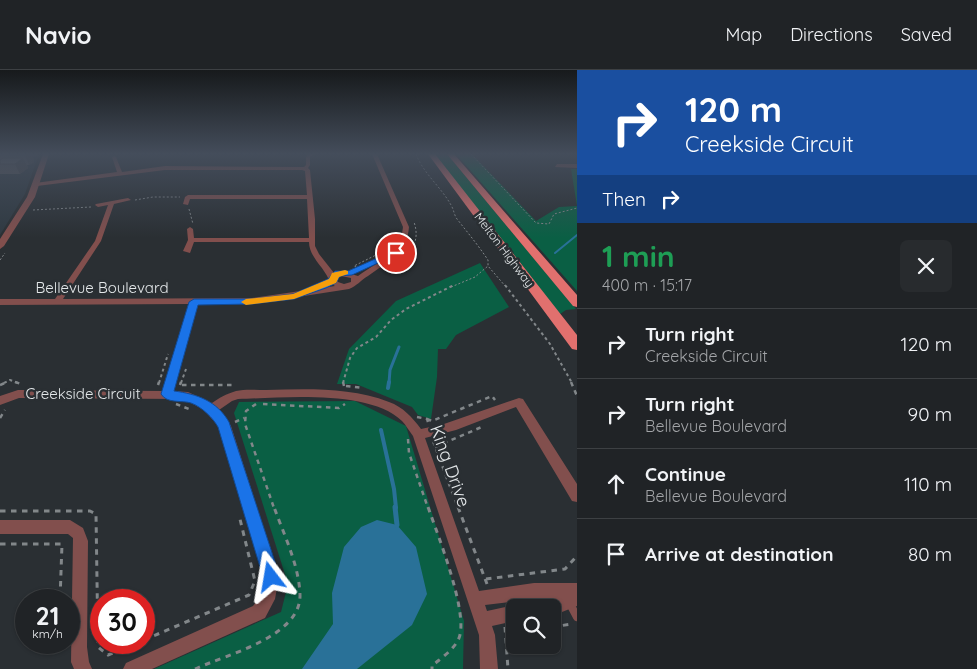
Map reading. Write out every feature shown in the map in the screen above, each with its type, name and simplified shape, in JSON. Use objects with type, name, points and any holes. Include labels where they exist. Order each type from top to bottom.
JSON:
[{"type":"highway","name":"Melton Highway","points":[[452,182],[577,345]]},
{"type":"highway","name":"Melton Highway","points":[[474,182],[577,303]]},
{"type":"highway","points":[[577,312],[567,314],[565,318],[577,334]]},
{"type":"street","points":[[3,249],[37,184],[51,182]]},
{"type":"street","points":[[308,182],[312,227],[311,240],[314,250],[339,286],[353,285],[362,271]]},
{"type":"street","points":[[345,273],[362,271],[390,257],[404,244],[406,227],[386,182]]},
{"type":"street","points":[[187,190],[187,202],[310,197]]},
{"type":"street","points":[[98,205],[131,200]]},
{"type":"street","points":[[57,302],[98,242],[112,204]]},
{"type":"street","points":[[188,251],[191,240],[190,230]]},
{"type":"street","points":[[191,240],[311,240]]},
{"type":"street","points":[[322,263],[354,276],[356,281]]},
{"type":"street","name":"Bellevue Boulevard","points":[[294,296],[345,273]]},
{"type":"street","name":"Bellevue Boulevard","points":[[0,302],[252,302],[346,287]]},
{"type":"street","points":[[162,390],[194,302]]},
{"type":"street","name":"Creekside Circuit","points":[[0,401],[18,394],[162,390],[195,399],[212,410],[224,426],[269,565],[271,589],[259,612],[132,669]]},
{"type":"street","name":"King Drive","points":[[212,410],[228,398],[238,395],[348,401],[356,396],[382,403],[405,414],[419,429],[488,635],[489,669]]},
{"type":"street","points":[[419,429],[519,402],[577,496]]},
{"type":"street","points":[[0,527],[70,527],[78,533],[81,541],[78,646],[83,669]]},
{"type":"street","points":[[476,599],[534,590],[574,596]]},
{"type":"street","points":[[561,603],[574,596]]},
{"type":"street","points":[[482,620],[506,614]]},
{"type":"lane","points":[[574,596],[577,617]]},
{"type":"path","points":[[432,182],[451,205],[456,218],[468,230],[488,260],[488,266],[508,287],[569,372],[577,396]]},
{"type":"path","points":[[498,182],[536,222],[548,224],[553,215],[577,208]]},
{"type":"path","points":[[131,200],[153,198],[191,204],[189,210],[196,229],[190,230]]},
{"type":"path","points":[[30,215],[33,210],[112,204]]},
{"type":"path","points":[[362,271],[354,266],[390,257],[414,246],[417,231],[411,218]]},
{"type":"path","points":[[0,260],[3,249]]},
{"type":"path","points":[[195,669],[245,651],[290,622],[297,610],[300,591],[296,570],[245,424],[244,413],[248,407],[255,404],[339,408],[348,401],[343,381],[357,348],[376,336],[390,320],[406,309],[433,294],[475,277],[488,266]]},
{"type":"path","points":[[162,390],[168,352]]},
{"type":"path","points":[[182,385],[187,366]]},
{"type":"path","points":[[432,669],[432,666],[456,642],[462,627],[440,543],[409,453],[408,439],[403,424],[419,429],[436,448],[492,596]]},
{"type":"path","points":[[436,448],[484,426]]},
{"type":"path","points":[[155,635],[250,595],[256,581],[238,514]]},
{"type":"path","points":[[0,544],[62,544],[60,589]]},
{"type":"path","points":[[485,580],[565,569],[577,556]]},
{"type":"path","points":[[561,626],[577,623]]},
{"type":"path","points":[[508,654],[508,669]]},
{"type":"shaded area","points":[[0,182],[29,182],[25,194],[0,235]]},
{"type":"green space","points":[[456,182],[470,182],[576,309],[566,310],[560,314]]},
{"type":"green space","points":[[481,182],[499,182],[536,221],[559,207],[577,206],[577,291]]},
{"type":"green space","points":[[573,182],[577,182],[577,206]]},
{"type":"green space","points":[[480,263],[509,307],[456,335],[446,349],[438,349],[437,377],[431,419],[418,415],[412,407],[356,384],[337,384],[349,349],[396,301]]},
{"type":"green space","points":[[355,401],[406,426],[464,621],[463,669],[154,669],[281,612],[288,584],[234,413],[239,402]]},
{"type":"water","points":[[377,520],[397,525],[416,547],[427,594],[412,625],[357,669],[302,669],[333,624],[332,593],[344,547],[361,527]]},
{"type":"waterway","points":[[555,253],[577,235]]},
{"type":"waterway","points":[[389,383],[390,370],[399,347]]},
{"type":"waterway","points":[[388,388],[389,382]]},
{"type":"waterway","points":[[381,430],[394,489],[396,508]]},
{"type":"waterway","points":[[395,507],[397,525]]},
{"type":"slow traffic","points":[[246,302],[294,296],[333,281],[333,276],[338,273],[345,273]]},
{"type":"route","points":[[271,577],[269,565],[224,426],[218,415],[205,404],[195,399],[184,395],[167,394],[194,302],[252,302],[294,296],[333,281],[333,276],[338,273],[349,273],[396,253]]}]
